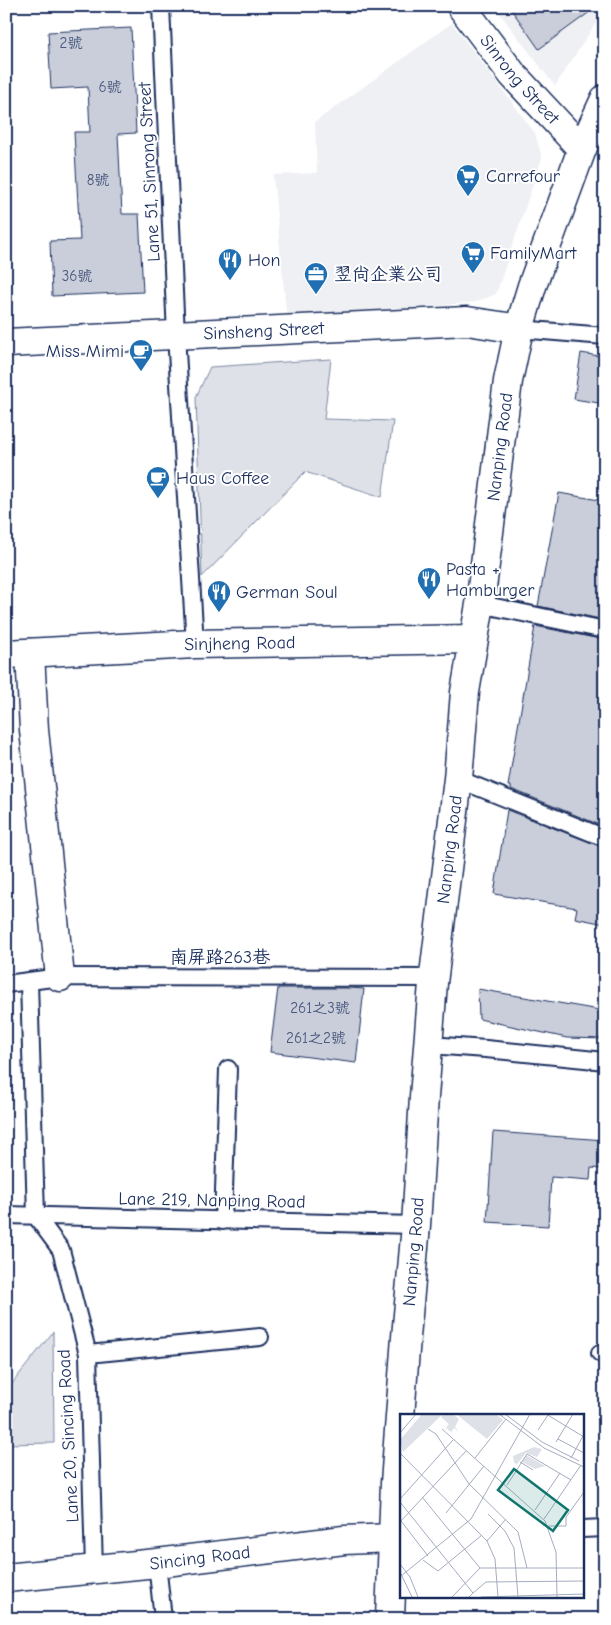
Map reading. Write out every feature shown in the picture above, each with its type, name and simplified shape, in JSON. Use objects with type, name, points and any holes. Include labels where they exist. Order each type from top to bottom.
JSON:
[{"type":"street","name":"Sinrong Street","points":[[462,6],[513,75],[582,149]]},
{"type":"street","name":"Nanping Road","points":[[400,1414],[434,978],[458,779],[465,692],[480,604],[508,381],[519,329],[534,279],[582,149],[605,99]]},
{"type":"street","name":"Sinsheng Street","points":[[6,343],[467,322],[519,329]]},
{"type":"street","name":"Sinjheng Road","points":[[18,653],[195,644],[473,638]]},
{"type":"street","points":[[18,653],[34,730],[60,977]]},
{"type":"street","name":"Nanping Road","points":[[390,1619],[397,1537],[395,1483],[400,1415]]},
{"type":"street","name":"Sincing Road","points":[[6,1578],[157,1563],[344,1540],[397,1537]]},
{"type":"lane","name":"Lane 51, Sinrong Street","points":[[161,6],[176,335],[195,644]]},
{"type":"lane","points":[[519,329],[605,336]]},
{"type":"lane","points":[[480,604],[605,630]]},
{"type":"lane","points":[[458,779],[605,838]]},
{"type":"lane","name":"南屏路263巷","points":[[6,984],[60,977],[434,978]]},
{"type":"lane","points":[[29,982],[36,1216]]},
{"type":"lane","points":[[429,1046],[605,1061]]},
{"type":"lane","points":[[223,1220],[228,1069]]},
{"type":"lane","name":"Lane 219, Nanping Road","points":[[6,1215],[416,1226]]},
{"type":"lane","name":"Lane 20, Sincing Road","points":[[36,1216],[61,1250],[88,1354],[94,1569]]},
{"type":"lane","points":[[88,1354],[260,1337]]},
{"type":"lane","points":[[584,1529],[605,1528]]},
{"type":"lane","points":[[157,1563],[163,1619]]},
{"type":"shaded area","points":[[494,6],[605,6],[605,9],[555,86]]},
{"type":"shaded area","points":[[452,23],[535,133],[542,158],[496,294],[476,302],[287,321],[273,175],[317,173],[315,122]]},
{"type":"shaded area","points":[[331,359],[324,419],[393,421],[382,497],[305,472],[202,577],[196,397],[210,367]]},
{"type":"shaded area","points":[[53,1332],[54,1443],[6,1444],[6,1391]]},
{"type":"building","points":[[509,6],[598,6],[539,49]]},
{"type":"building","points":[[131,28],[136,133],[118,134],[122,214],[139,214],[143,292],[52,296],[50,241],[80,240],[74,132],[90,132],[88,87],[51,89],[48,32]]},
{"type":"building","points":[[581,353],[605,357],[605,404],[574,399]]},
{"type":"building","points":[[559,493],[605,501],[605,620],[538,606]]},
{"type":"building","points":[[535,626],[605,640],[605,827],[511,789],[511,786],[508,786]]},
{"type":"building","points":[[507,810],[605,848],[605,924],[575,918],[577,908],[494,894]]},
{"type":"building","points":[[278,988],[364,989],[356,1063],[270,1052]]},
{"type":"building","points":[[478,989],[605,1011],[605,1039],[567,1038],[479,1019]]},
{"type":"building","points":[[493,1132],[605,1140],[605,1169],[591,1168],[590,1180],[551,1177],[548,1226],[487,1222]]},
{"type":"place","name":"Carrefour","points":[[468,197]]},
{"type":"place","name":"FamilyMart","points":[[473,274]]},
{"type":"place","name":"Hon","points":[[230,281]]},
{"type":"place","name":"翌尚企業公司","points":[[316,295]]},
{"type":"place","name":"Miss Mimi","points":[[141,372]]},
{"type":"place","name":"Haus Coffee","points":[[158,499]]},
{"type":"place","name":"Pasta + Hamburger","points":[[429,600]]},
{"type":"place","name":"German Soul","points":[[219,613]]}]
